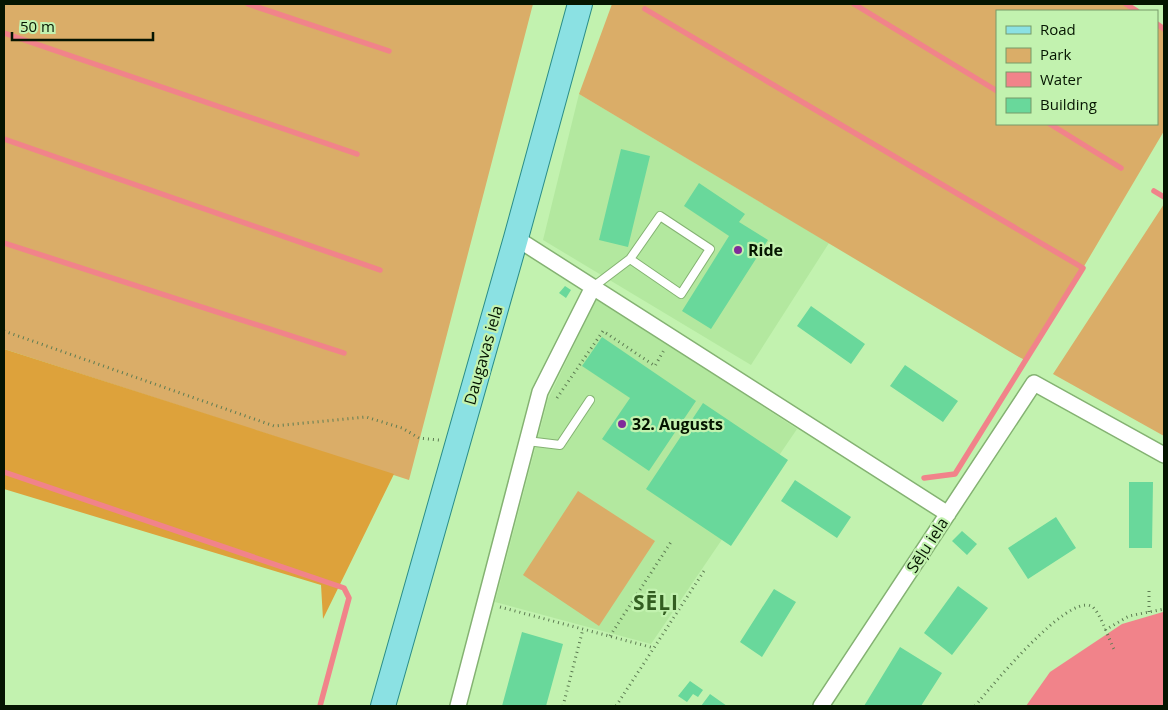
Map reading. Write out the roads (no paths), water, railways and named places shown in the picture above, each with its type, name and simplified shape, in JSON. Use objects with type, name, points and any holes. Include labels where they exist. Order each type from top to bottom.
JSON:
[{"type":"main road","name":"Daugavas iela","points":[[383,706],[516,238],[580,4]]},
{"type":"street","points":[[516,238],[948,514]]},
{"type":"street","points":[[458,706],[540,392],[593,288]]},
{"type":"street","name":"Sēļu iela","points":[[821,706],[1034,383],[1164,455]]},
{"type":"lane","points":[[593,288],[630,259],[660,216],[710,248],[681,294],[630,259]]},
{"type":"lane","points":[[527,441],[560,445],[590,400]]},
{"type":"water","points":[[1163,612],[1164,706],[1026,706],[1050,672],[1122,624]]},
{"type":"waterway","points":[[248,4],[389,51]]},
{"type":"waterway","points":[[854,4],[996,90]]},
{"type":"waterway","points":[[1126,4],[1135,10]]},
{"type":"waterway","points":[[645,9],[1083,268],[955,474],[924,478]]},
{"type":"waterway","points":[[1158,25],[1164,29]]},
{"type":"waterway","points":[[4,33],[357,154]]},
{"type":"waterway","points":[[1052,125],[1121,168]]},
{"type":"waterway","points":[[4,139],[380,270]]},
{"type":"waterway","points":[[1154,191],[1164,197]]},
{"type":"waterway","points":[[4,243],[344,353]]},
{"type":"waterway","points":[[4,472],[344,588],[349,598],[320,706]]},
{"type":"place","name":"Ride","points":[[738,250]]},
{"type":"place","name":"32. Augusts","points":[[622,424]]},
{"type":"district","name":"SĒĻI","points":[[656,602]]}]
